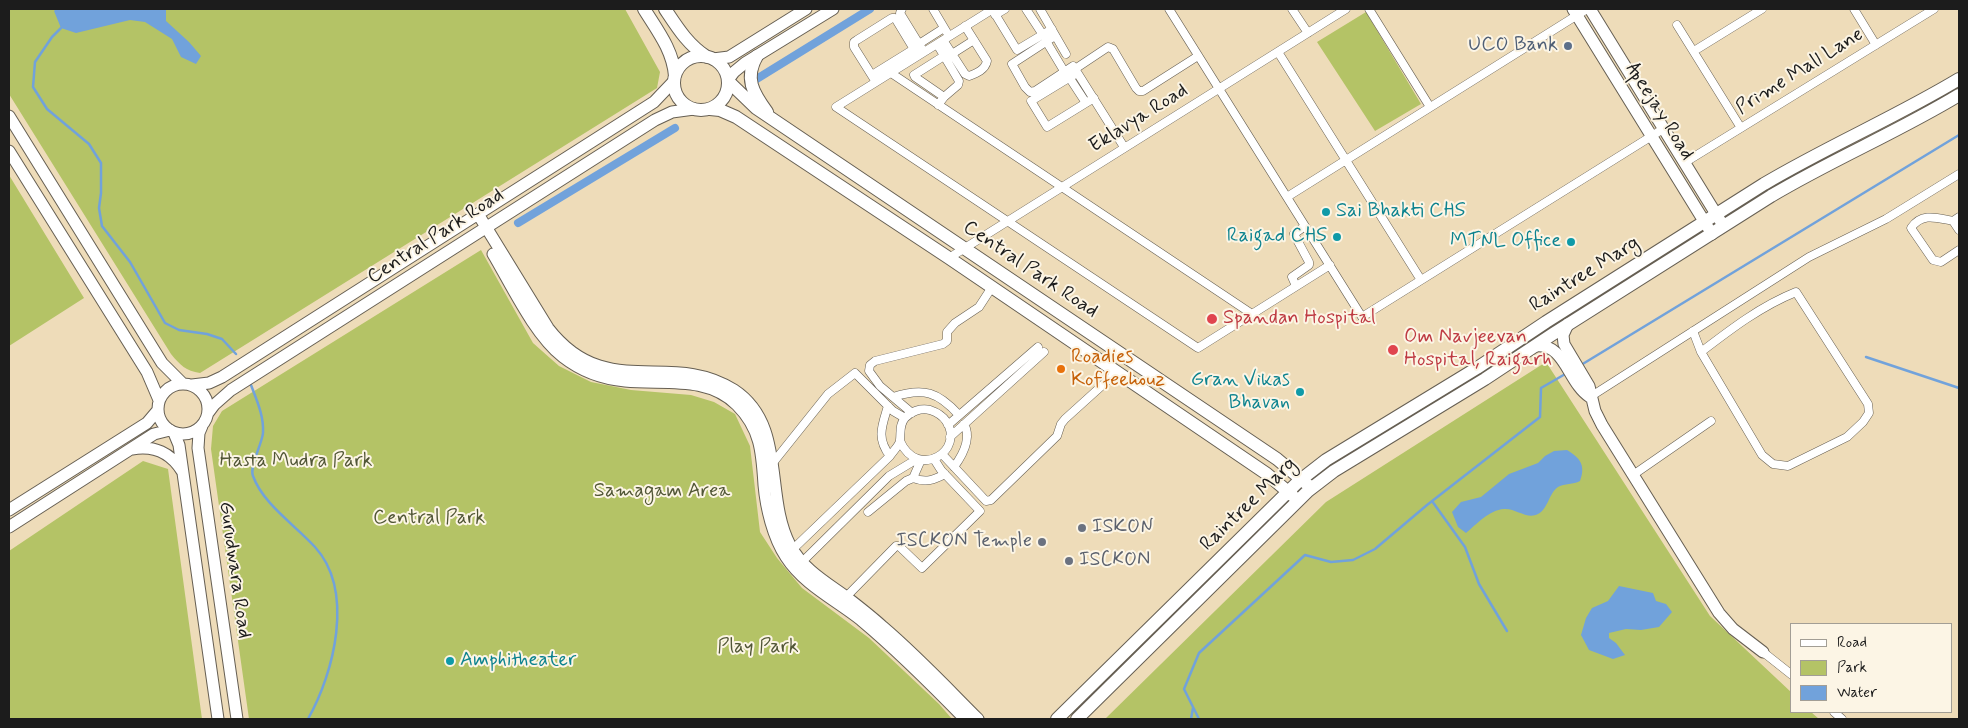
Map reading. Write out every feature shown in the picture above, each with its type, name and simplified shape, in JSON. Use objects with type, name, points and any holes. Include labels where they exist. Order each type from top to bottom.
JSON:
[{"type":"main road","points":[[644,9],[668,49],[674,65],[675,92],[680,101],[694,109],[710,109],[722,100],[727,90],[728,81],[721,65],[698,52],[685,39],[665,9]]},
{"type":"main road","points":[[674,79],[679,66],[687,60],[697,56],[710,58]]},
{"type":"main road","points":[[757,56],[751,67],[750,80],[758,98],[774,120]]},
{"type":"main road","name":"Raintree Marg","points":[[1057,719],[1288,492],[1302,479],[1341,451],[1477,368],[1546,322],[1795,166],[1904,111],[1959,79]]},
{"type":"main road","name":"Central Park Road","points":[[728,81],[748,102],[1277,459],[1302,479],[1311,489]]},
{"type":"main road","name":"Raintree Marg","points":[[1077,719],[1311,489],[1334,472],[1802,178],[1910,123],[1959,95]]},
{"type":"main road","name":"Central Park Road","points":[[710,109],[720,110],[736,117],[949,258],[1266,474],[1298,502]]},
{"type":"street","points":[[710,58],[728,57],[806,9]]},
{"type":"street","points":[[728,81],[739,68],[832,9]]},
{"type":"street","points":[[902,9],[900,13],[919,50]]},
{"type":"street","points":[[933,9],[944,28],[943,40],[959,81],[958,85],[944,97],[938,106]]},
{"type":"street","points":[[1005,9],[993,11],[943,40],[919,50],[874,78],[836,107],[1198,348],[1330,266]]},
{"type":"street","points":[[1026,9],[1086,103]]},
{"type":"street","points":[[1040,9],[1072,65],[1124,148]]},
{"type":"street","points":[[1168,9],[1362,317],[1663,129]]},
{"type":"street","points":[[1292,9],[1308,33]]},
{"type":"street","name":"Eklavya Road","points":[[949,258],[1346,9]]},
{"type":"street","points":[[1368,9],[1430,107]]},
{"type":"street","points":[[1287,197],[1430,107],[1575,12],[1588,9]]},
{"type":"street","name":"Apeejay Road","points":[[1588,9],[1724,227]]},
{"type":"street","points":[[1694,51],[1762,9]]},
{"type":"street","points":[[1854,9],[1876,44]]},
{"type":"street","name":"Prime Mall Lane","points":[[1684,163],[1934,9]]},
{"type":"street","points":[[993,11],[1017,50],[1054,32]]},
{"type":"street","name":"Apeejay Road","points":[[1575,12],[1712,234]]},
{"type":"street","points":[[874,78],[854,47],[854,42],[892,18],[897,20],[919,50]]},
{"type":"street","points":[[1678,25],[1741,128]]},
{"type":"street","points":[[948,55],[969,76],[979,72],[986,65],[987,61],[965,26]]},
{"type":"street","points":[[874,78],[890,73],[944,28]]},
{"type":"street","points":[[1044,38],[1012,64],[1024,87],[1030,92],[1035,91],[1067,74]]},
{"type":"street","points":[[944,97],[915,77],[914,74],[974,40]]},
{"type":"street","points":[[1094,98],[1047,127],[1031,101],[1067,74],[1072,65],[1108,47],[1113,49],[1139,91],[1143,91],[1198,56]]},
{"type":"street","points":[[1278,52],[1421,280]]},
{"type":"street","points":[[890,73],[1252,314]]},
{"type":"street","name":"Central Park Road","points":[[187,384],[209,383],[222,377],[654,102],[674,79]]},
{"type":"street","name":"Central Park Road","points":[[208,413],[231,390],[655,120],[672,112],[694,109]]},
{"type":"street","points":[[9,116],[162,363],[187,384],[204,394],[208,403],[208,413],[202,426],[189,434],[172,432],[154,434],[131,450],[10,523]]},
{"type":"street","points":[[9,151],[147,372],[159,405],[162,424],[172,432]]},
{"type":"street","points":[[1590,396],[1810,257],[1886,219],[1959,174]]},
{"type":"street","points":[[475,216],[540,333],[554,349],[572,363],[589,373],[616,380],[672,382],[699,386],[722,394],[736,404],[748,419],[760,443],[768,508],[777,538],[810,583],[878,635],[965,719]]},
{"type":"street","points":[[1959,230],[1956,219],[1922,217],[1916,220],[1911,228],[1932,260],[1941,262],[1959,250]]},
{"type":"street","points":[[1296,286],[1292,277],[1309,265],[1294,234],[1305,226]]},
{"type":"street","points":[[483,230],[548,328],[568,349],[586,361],[609,369],[626,372],[691,374],[734,390],[750,405],[769,441],[774,484],[789,553]]},
{"type":"street","points":[[908,416],[894,397],[880,386],[869,371],[870,365],[875,361],[943,344],[947,341],[947,332],[979,307],[992,287]]},
{"type":"street","points":[[1693,331],[1701,352],[1762,454],[1773,464],[1788,466],[1848,437],[1869,413],[1868,404],[1796,292],[1778,299],[1736,326],[1701,352]]},
{"type":"street","points":[[1568,324],[1563,340],[1568,361]]},
{"type":"street","points":[[1536,346],[1544,346],[1554,350],[1568,361],[1577,375],[1589,386],[1590,396],[1602,425],[1719,613],[1733,629],[1790,673]]},
{"type":"street","points":[[948,424],[1041,350],[950,437]]},
{"type":"street","points":[[938,456],[954,467],[986,501],[991,500],[1057,436],[1065,419],[1117,372]]},
{"type":"street","points":[[772,464],[828,394],[856,374],[888,406],[908,416]]},
{"type":"street","points":[[9,510],[148,423],[168,388],[187,384]]},
{"type":"street","points":[[894,397],[925,391],[938,396],[948,403],[959,415]]},
{"type":"street","points":[[888,406],[880,439],[890,456]]},
{"type":"street","points":[[789,553],[890,456],[900,442],[901,425],[908,416],[928,410],[942,416],[948,424],[950,437],[947,448],[938,456],[919,460],[890,476],[799,566]]},
{"type":"street","points":[[1633,475],[1710,421]]},
{"type":"street","points":[[954,467],[964,450],[966,442],[967,430],[964,424]]},
{"type":"street","name":"Gurudwara Road","points":[[202,426],[199,433],[198,448],[237,719]]},
{"type":"street","name":"Gurudwara Road","points":[[172,432],[179,445],[218,719]]},
{"type":"street","points":[[900,442],[910,456],[919,460]]},
{"type":"street","points":[[131,450],[147,448],[161,451],[173,459],[183,473]]},
{"type":"street","points":[[846,596],[896,546],[899,546],[922,568],[980,511],[945,474],[938,456]]},
{"type":"street","points":[[914,478],[919,460]]},
{"type":"street","points":[[868,512],[906,481],[914,478],[927,481],[945,474]]},
{"type":"street","points":[[799,566],[846,596],[904,646],[978,719]]},
{"type":"green space","points":[[9,9],[625,9],[660,72],[657,88],[200,373],[184,367],[171,354],[9,94]]},
{"type":"green space","points":[[1366,12],[1421,104],[1375,131],[1317,42]]},
{"type":"green space","points":[[9,175],[84,298],[9,346]]},
{"type":"green space","name":"Central Park","points":[[481,250],[533,343],[559,366],[591,382],[631,390],[691,395],[714,402],[735,414],[750,446],[760,532],[777,558],[802,588],[869,638],[939,704],[952,719],[249,719],[211,449],[213,426],[222,411]]},
{"type":"green space","points":[[1546,362],[1710,616],[1790,691],[1790,713],[1812,713],[1819,719],[1105,719],[1326,502]]},
{"type":"green space","points":[[143,461],[168,469],[202,719],[9,719],[9,551]]},
{"type":"water","points":[[56,9],[166,9],[166,21],[201,56],[196,64],[181,57],[172,39],[145,22],[130,20],[76,33],[61,28],[54,11]]},
{"type":"water","points":[[1567,450],[1581,462],[1582,475],[1580,481],[1558,487],[1552,493],[1541,512],[1530,516],[1504,509],[1493,512],[1466,533],[1458,527],[1452,512],[1461,502],[1481,497],[1509,474],[1538,463],[1554,451]]},
{"type":"water","points":[[1619,586],[1653,593],[1656,601],[1666,604],[1672,612],[1659,627],[1641,630],[1626,629],[1609,633],[1609,638],[1616,643],[1625,655],[1613,659],[1589,650],[1581,635],[1586,618],[1592,608],[1608,601]]},
{"type":"waterway","points":[[755,80],[870,9]]},
{"type":"waterway","points":[[61,28],[52,37],[35,62],[33,87],[47,109],[89,144],[101,163],[99,208],[102,226],[130,262],[165,323],[179,330],[207,334],[222,339],[236,354]]},
{"type":"waterway","points":[[518,223],[675,128]]},
{"type":"waterway","points":[[1581,365],[1959,135]]},
{"type":"waterway","points":[[1866,357],[1959,388]]},
{"type":"waterway","points":[[1199,719],[1184,689],[1199,653],[1305,555],[1331,562],[1353,560],[1375,549],[1427,505],[1540,417],[1541,388],[1567,373]]},
{"type":"waterway","points":[[251,385],[260,409],[263,427],[262,438],[254,461],[253,476],[264,496],[315,547],[327,565],[334,586],[337,609],[332,656],[326,679],[308,719]]},
{"type":"waterway","points":[[1432,501],[1465,547],[1479,584],[1507,631]]},
{"type":"waterway","points":[[1191,719],[1193,708]]},
{"type":"place","name":"UCO Bank","points":[[1568,46]]},
{"type":"place","name":"Sai Bhakti CHS","points":[[1326,212]]},
{"type":"place","name":"Raigad CHS","points":[[1337,237]]},
{"type":"place","name":"MTNL Office","points":[[1571,242]]},
{"type":"place","name":"Spandan Hospital","points":[[1212,319]]},
{"type":"place","name":"Om Navjeevan Hospital, Raigarh","points":[[1393,350]]},
{"type":"place","name":"Roadies Koffeehouz","points":[[1061,369]]},
{"type":"place","name":"Gran Vikas Bhavan","points":[[1300,392]]},
{"type":"place","name":"ISKON","points":[[1082,528]]},
{"type":"place","name":"ISCKON Temple","points":[[1042,542]]},
{"type":"place","name":"ISCKON","points":[[1069,561]]},
{"type":"place","name":"Amphitheater","points":[[450,661]]},
{"type":"park label","name":"Hasta Mudra Park","points":[[296,462]]},
{"type":"park label","name":"Samagam Area","points":[[662,492]]},
{"type":"park label","name":"Play Park","points":[[758,648]]}]
